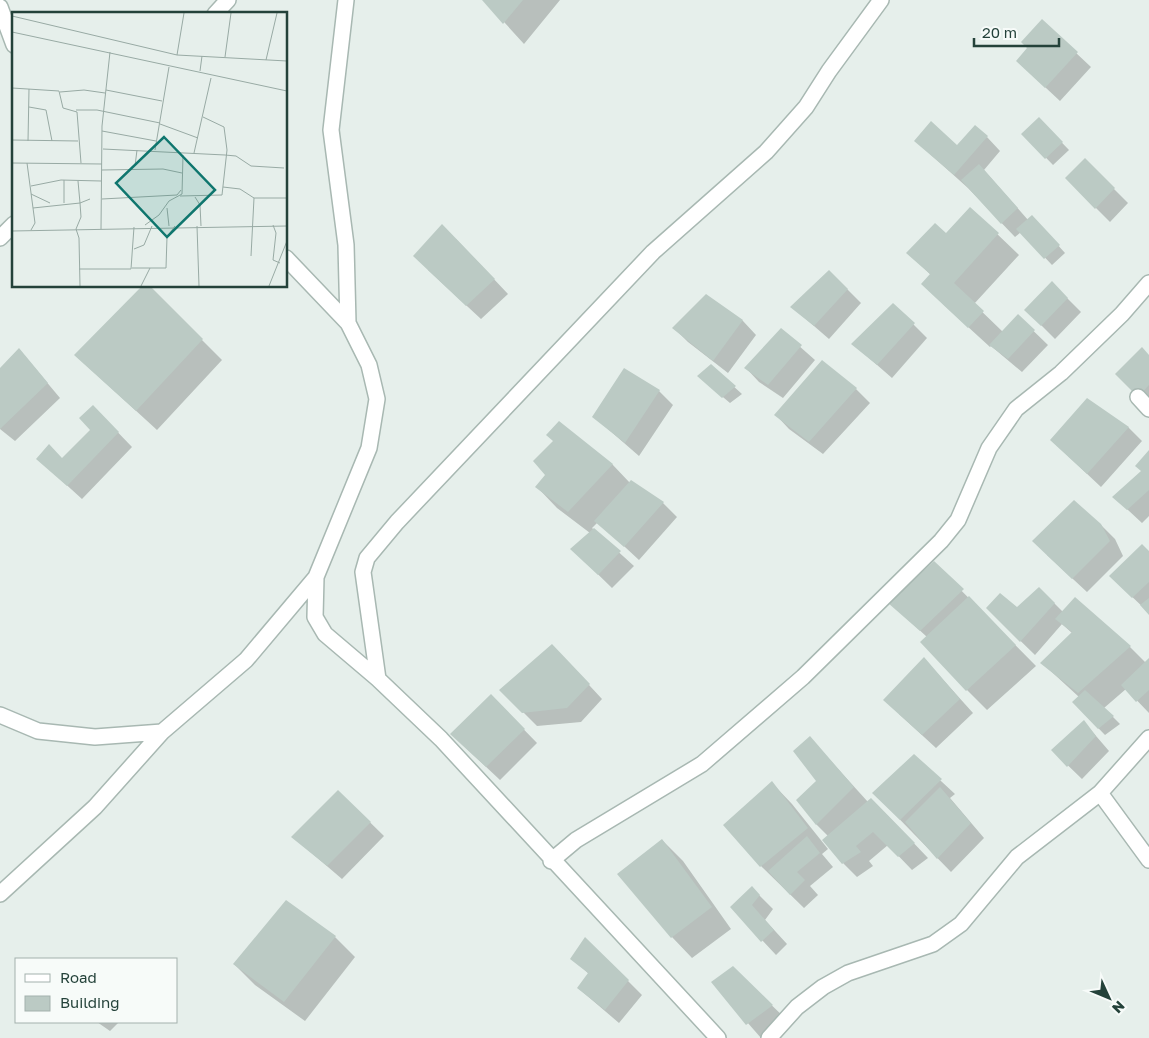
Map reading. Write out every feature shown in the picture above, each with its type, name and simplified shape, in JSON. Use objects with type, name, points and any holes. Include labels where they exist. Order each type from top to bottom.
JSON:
[{"type":"street","points":[[217,12],[228,0]]},
{"type":"street","points":[[346,0],[330,130],[346,245],[348,323]]},
{"type":"street","points":[[378,680],[363,572],[367,558],[397,522],[654,252],[766,152],[806,107],[829,71],[881,0]]},
{"type":"street","points":[[0,7],[12,40]]},
{"type":"street","points":[[0,238],[12,226]]},
{"type":"street","points":[[0,894],[95,807],[162,732],[246,660],[316,577],[369,448],[377,399],[369,365],[348,323],[288,260]]},
{"type":"street","points":[[551,861],[576,840],[702,764],[802,677],[941,541],[958,520],[989,448],[1016,409],[1061,373],[1122,314],[1149,283]]},
{"type":"street","points":[[1138,397],[1149,410]]},
{"type":"street","points":[[316,577],[315,617],[325,634],[441,739],[551,861],[618,929],[718,1038]]},
{"type":"street","points":[[0,715],[38,731],[94,737],[162,732]]},
{"type":"street","points":[[769,1038],[798,1007],[823,987],[848,973],[933,944],[961,924],[1017,858],[1100,793],[1149,738]]},
{"type":"street","points":[[1100,793],[1149,860]]},
{"type":"building","points":[[482,0],[523,0],[503,24]]},
{"type":"building","points":[[1042,19],[1078,52],[1045,88],[1016,61],[1027,48],[1021,42]]},
{"type":"building","points":[[1039,117],[1063,142],[1045,159],[1021,134]]},
{"type":"building","points":[[931,121],[957,145],[975,125],[988,136],[954,175],[914,141]]},
{"type":"building","points":[[1085,158],[1115,188],[1095,209],[1065,178]]},
{"type":"building","points":[[979,164],[1018,208],[1001,224],[961,180]]},
{"type":"building","points":[[970,207],[999,233],[954,283],[984,311],[968,328],[921,284],[930,274],[906,253],[935,223],[946,233]]},
{"type":"building","points":[[1032,215],[1060,245],[1044,259],[1016,229]]},
{"type":"building","points":[[442,224],[495,279],[466,306],[413,256]]},
{"type":"building","points":[[829,270],[848,289],[814,326],[790,307]]},
{"type":"building","points":[[1052,281],[1068,298],[1041,326],[1024,310]]},
{"type":"building","points":[[140,288],[152,288],[203,339],[136,411],[74,355]]},
{"type":"building","points":[[706,294],[743,320],[713,361],[672,328]]},
{"type":"building","points":[[893,303],[915,323],[877,365],[851,344]]},
{"type":"building","points":[[1018,314],[1035,330],[1008,359],[989,345]]},
{"type":"building","points":[[781,328],[802,345],[768,385],[744,368]]},
{"type":"building","points":[[1142,347],[1149,355],[1149,385],[1138,397],[1115,374]]},
{"type":"building","points":[[19,348],[48,383],[0,429],[0,368]]},
{"type":"building","points":[[822,360],[857,388],[809,442],[774,415]]},
{"type":"building","points":[[711,364],[736,386],[722,398],[697,376]]},
{"type":"building","points":[[624,368],[660,390],[625,443],[592,417]]},
{"type":"building","points":[[1087,398],[1129,427],[1087,474],[1050,440]]},
{"type":"building","points":[[93,405],[119,432],[67,486],[36,459],[49,444],[62,458],[90,430],[79,418]]},
{"type":"building","points":[[559,421],[613,464],[568,512],[535,487],[545,475],[533,461],[553,441],[546,435]]},
{"type":"building","points":[[1149,450],[1149,490],[1127,510],[1112,497],[1141,471],[1135,466]]},
{"type":"building","points":[[631,480],[664,502],[624,547],[594,521]]},
{"type":"building","points":[[1074,500],[1101,524],[1110,541],[1072,579],[1032,541]]},
{"type":"building","points":[[594,528],[621,551],[598,575],[570,549]]},
{"type":"building","points":[[1142,544],[1149,551],[1149,582],[1132,598],[1109,576]]},
{"type":"building","points":[[934,561],[964,589],[920,631],[888,603]]},
{"type":"building","points":[[1039,587],[1055,603],[1020,642],[986,608],[1000,593],[1017,607]]},
{"type":"building","points":[[969,596],[1016,645],[966,691],[920,642]]},
{"type":"building","points":[[1075,597],[1131,646],[1078,693],[1040,663],[1072,632],[1055,619]]},
{"type":"building","points":[[1149,598],[1149,615],[1140,605]]},
{"type":"building","points":[[552,644],[590,684],[567,708],[522,713],[499,690]]},
{"type":"building","points":[[924,657],[960,699],[922,735],[883,700]]},
{"type":"building","points":[[1149,658],[1149,690],[1136,702],[1121,685]]},
{"type":"building","points":[[1085,690],[1114,716],[1098,729],[1072,702]]},
{"type":"building","points":[[491,694],[525,729],[486,767],[450,734]]},
{"type":"building","points":[[1084,720],[1096,736],[1067,767],[1051,750]]},
{"type":"building","points":[[810,736],[854,787],[816,825],[796,800],[816,781],[793,751]]},
{"type":"building","points":[[914,754],[942,779],[900,820],[872,793]]},
{"type":"building","points":[[772,781],[808,828],[760,867],[723,825]]},
{"type":"building","points":[[940,787],[971,823],[937,859],[905,822]]},
{"type":"building","points":[[338,790],[371,822],[327,866],[291,837]]},
{"type":"building","points":[[871,798],[915,843],[898,857],[873,832],[856,846],[861,852],[842,864],[822,840]]},
{"type":"building","points":[[807,836],[820,853],[797,872],[805,880],[790,895],[768,871]]},
{"type":"building","points":[[662,839],[712,907],[671,938],[617,874]]},
{"type":"building","points":[[752,886],[760,895],[752,905],[774,930],[761,942],[730,907]]},
{"type":"building","points":[[286,900],[336,936],[284,1002],[233,964]]},
{"type":"building","points":[[585,937],[629,980],[605,1010],[577,988],[588,973],[570,959]]},
{"type":"building","points":[[733,966],[773,1005],[746,1025],[711,982]]}]
